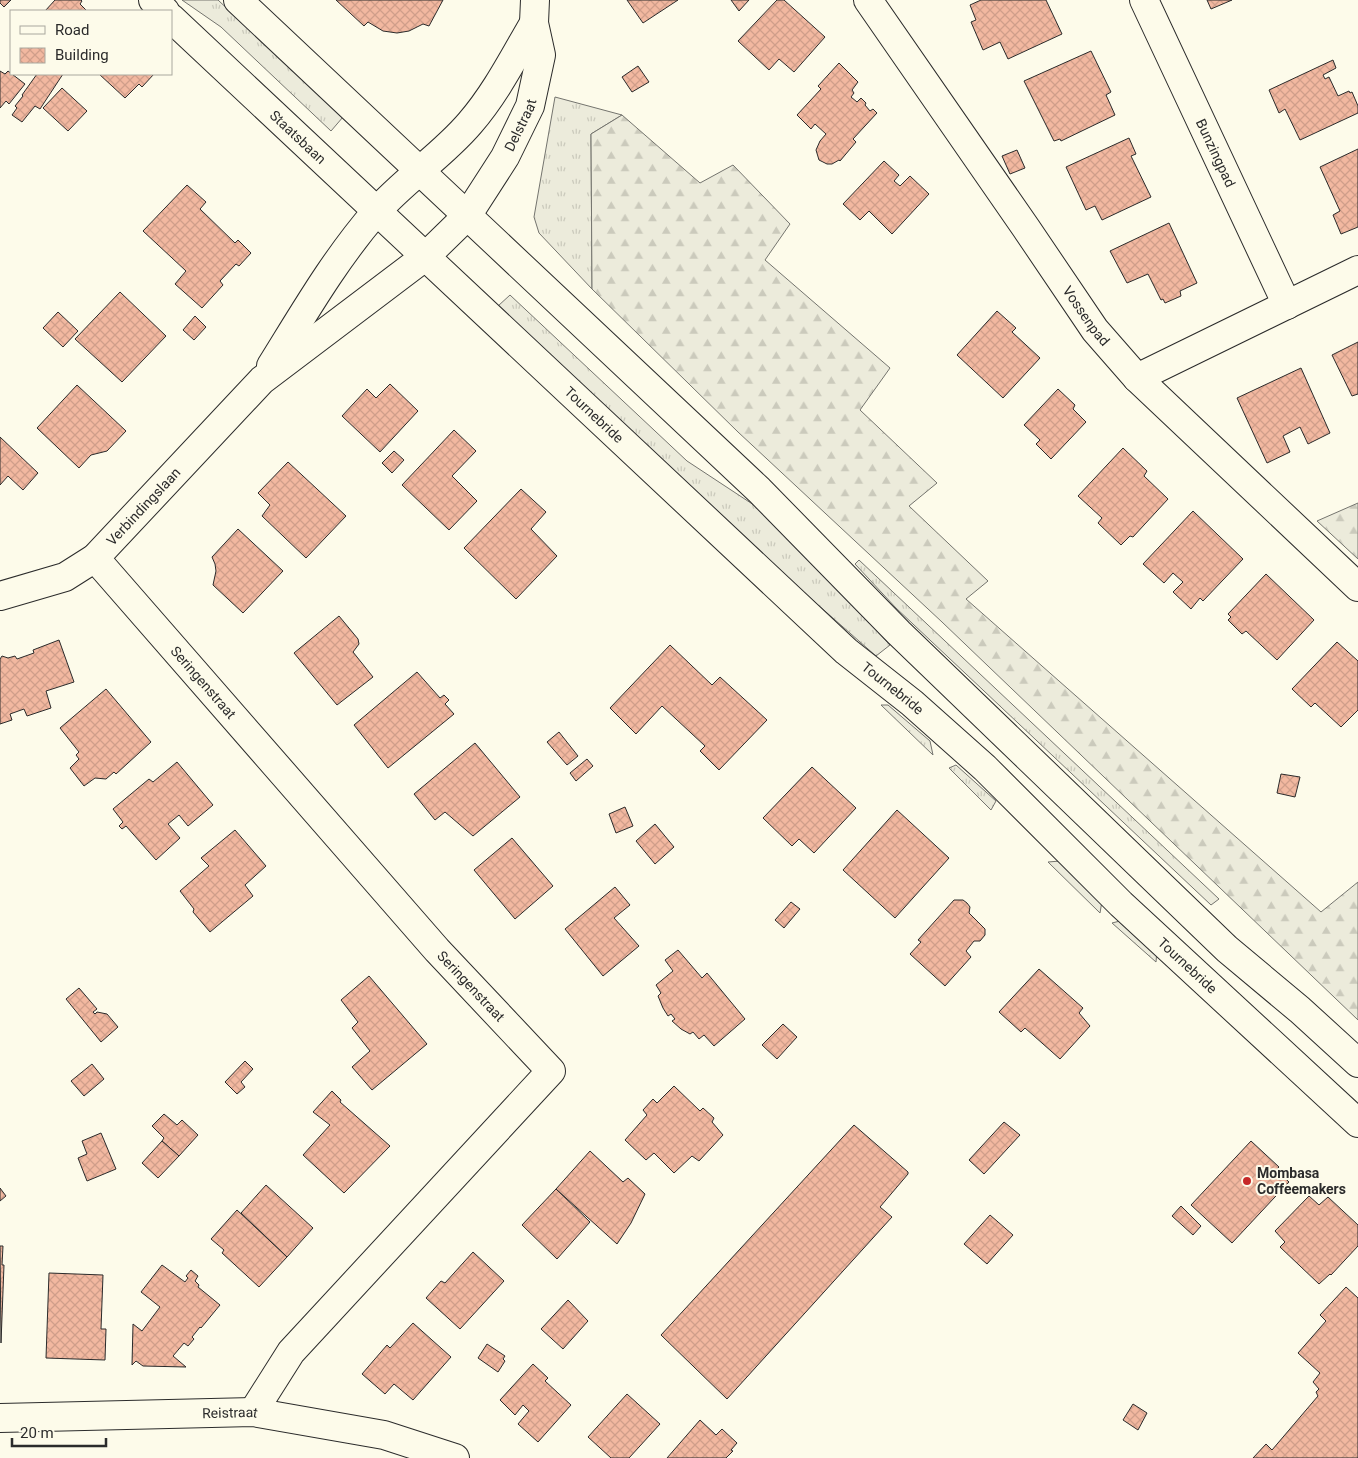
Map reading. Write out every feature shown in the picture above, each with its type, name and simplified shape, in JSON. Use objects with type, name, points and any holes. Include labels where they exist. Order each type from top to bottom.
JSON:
[{"type":"street","points":[[152,0],[163,10]]},
{"type":"street","points":[[238,0],[759,490],[899,633],[1227,949],[1358,1063]]},
{"type":"street","name":"Vossenpad","points":[[868,0],[1095,330],[1137,378],[1358,587]]},
{"type":"street","name":"Bunzingpad","points":[[1144,0],[1288,305]]},
{"type":"street","name":"Delstraat","points":[[419,170],[436,157],[480,112],[502,79],[534,12]]},
{"type":"street","name":"Delstraat","points":[[467,216],[505,156],[530,106],[540,54],[534,12]]},
{"type":"street","name":"Staatsbaan","points":[[172,19],[426,256]]},
{"type":"street","name":"Verbindingslaan","points":[[262,380],[334,265],[377,211],[419,170]]},
{"type":"street","name":"Verbindingslaan","points":[[0,596],[64,577],[95,558],[262,380],[426,256],[467,216]]},
{"type":"street","name":"Tournebride","points":[[426,256],[846,651],[912,703],[985,768],[1121,904],[1358,1123]]},
{"type":"street","points":[[1137,378],[1358,270]]},
{"type":"street","name":"Seringenstraat","points":[[95,558],[437,950],[551,1071],[291,1352],[253,1412]]},
{"type":"street","name":"Reistraat","points":[[0,1418],[253,1412],[384,1435],[455,1458]]},
{"type":"green space","points":[[182,0],[218,0],[343,117],[331,131],[221,27]]},
{"type":"green space","points":[[555,97],[622,115],[591,134],[592,289],[539,233],[534,217]]},
{"type":"green space","points":[[622,115],[700,183],[733,165],[790,224],[765,260],[890,368],[860,410],[937,483],[909,506],[988,581],[966,599],[1321,912],[1358,882],[1358,1020],[942,622],[738,432],[592,289],[591,134]]},
{"type":"green space","points":[[510,295],[687,461],[766,513],[890,645],[876,656],[801,590],[498,306]]},
{"type":"green space","points":[[1358,503],[1358,559],[1317,521]]},
{"type":"green space","points":[[859,560],[1219,899],[1211,905],[896,608],[855,564]]},
{"type":"green space","points":[[881,705],[888,705],[930,741],[933,755]]},
{"type":"green space","points":[[956,765],[996,801],[991,810],[949,768]]},
{"type":"green space","points":[[1060,861],[1102,901],[1100,913],[1048,862]]},
{"type":"green space","points":[[1124,920],[1157,950],[1156,962],[1112,923]]},
{"type":"building","points":[[0,0],[11,0],[4,7]]},
{"type":"building","points":[[55,0],[81,0],[80,4],[86,10],[46,10]]},
{"type":"building","points":[[336,0],[443,0],[429,26],[423,24],[409,31],[397,33],[383,31],[368,22],[364,26]]},
{"type":"building","points":[[627,0],[678,0],[643,23]]},
{"type":"building","points":[[731,0],[749,0],[739,11]]},
{"type":"building","points":[[777,0],[784,0],[825,37],[794,72],[779,59],[769,70],[738,41]]},
{"type":"building","points":[[981,0],[1046,0],[1062,34],[1008,59],[1000,42],[983,50],[971,22],[976,20],[970,5]]},
{"type":"building","points":[[1207,0],[1232,0],[1211,9]]},
{"type":"building","points":[[1091,51],[1111,92],[1106,95],[1115,115],[1061,141],[1060,139],[1054,141],[1024,81]]},
{"type":"building","points":[[1333,60],[1336,68],[1323,75],[1325,79],[1329,77],[1338,96],[1349,91],[1350,93],[1352,92],[1358,106],[1358,113],[1300,140],[1285,109],[1279,113],[1269,90]]},
{"type":"building","points":[[839,63],[858,82],[852,90],[854,93],[851,97],[857,102],[861,98],[870,111],[873,109],[877,113],[853,139],[856,142],[840,161],[827,164],[819,160],[816,150],[826,134],[815,124],[811,129],[797,115],[821,89],[818,86]]},
{"type":"building","points":[[638,66],[649,82],[632,92],[622,77]]},
{"type":"building","points":[[0,71],[5,74],[8,71],[10,75],[13,75],[25,84],[9,104],[6,101],[0,108]]},
{"type":"building","points":[[36,75],[62,75],[40,109],[35,106],[22,122],[12,115],[22,95]]},
{"type":"building","points":[[100,75],[153,75],[142,87],[139,84],[125,98]]},
{"type":"building","points":[[62,88],[87,111],[68,131],[43,108]]},
{"type":"building","points":[[1129,138],[1136,154],[1131,156],[1151,197],[1102,220],[1095,206],[1086,210],[1066,167]]},
{"type":"building","points":[[1358,149],[1358,227],[1341,234],[1333,215],[1340,211],[1320,167]]},
{"type":"building","points":[[1017,150],[1025,168],[1010,174],[1002,156]]},
{"type":"building","points":[[884,161],[899,175],[894,181],[900,186],[910,176],[929,194],[892,234],[869,211],[860,220],[843,204]]},
{"type":"building","points":[[187,185],[206,202],[200,209],[235,243],[238,240],[251,253],[239,266],[236,264],[220,281],[223,285],[202,308],[175,284],[186,271],[143,231]]},
{"type":"building","points":[[1169,223],[1197,283],[1180,291],[1181,296],[1165,303],[1163,299],[1161,300],[1148,274],[1127,283],[1110,251]]},
{"type":"building","points":[[120,292],[166,336],[122,382],[75,339]]},
{"type":"building","points":[[997,311],[1016,328],[1012,332],[1040,358],[1003,398],[957,355]]},
{"type":"building","points":[[58,312],[78,331],[63,347],[43,328]]},
{"type":"building","points":[[195,316],[206,327],[194,340],[183,330]]},
{"type":"building","points":[[1358,342],[1358,394],[1352,396],[1332,355]]},
{"type":"building","points":[[1301,368],[1330,433],[1308,444],[1300,427],[1283,436],[1290,452],[1267,463],[1237,398]]},
{"type":"building","points":[[390,384],[418,411],[380,452],[342,416],[367,389],[376,398]]},
{"type":"building","points":[[77,385],[126,431],[107,451],[91,455],[79,468],[37,428]]},
{"type":"building","points":[[1058,389],[1075,405],[1073,409],[1086,422],[1051,459],[1036,444],[1040,440],[1024,425]]},
{"type":"building","points":[[454,430],[476,451],[452,476],[477,501],[449,530],[402,485]]},
{"type":"building","points":[[0,437],[38,473],[23,490],[8,476],[0,485]]},
{"type":"building","points":[[1123,448],[1147,471],[1144,476],[1168,499],[1133,537],[1130,536],[1121,545],[1098,523],[1102,518],[1078,496]]},
{"type":"building","points":[[394,451],[404,460],[392,473],[382,463]]},
{"type":"building","points":[[288,462],[346,516],[306,558],[262,516],[270,505],[258,493]]},
{"type":"building","points":[[521,489],[546,512],[531,529],[557,556],[516,599],[464,548]]},
{"type":"building","points":[[1193,511],[1243,559],[1203,601],[1200,598],[1191,609],[1173,592],[1183,582],[1173,573],[1164,583],[1143,564]]},
{"type":"building","points":[[238,529],[283,571],[243,613],[213,585],[216,571],[212,557]]},
{"type":"building","points":[[1266,574],[1314,620],[1277,660],[1246,631],[1242,634],[1228,620],[1231,617],[1228,614]]},
{"type":"building","points":[[339,616],[358,639],[359,644],[353,652],[373,677],[337,705],[294,653]]},
{"type":"building","points":[[59,640],[74,682],[46,691],[51,708],[27,716],[24,709],[10,714],[12,720],[0,724],[0,659],[2,656],[8,658],[15,656],[17,659],[34,653],[33,650]]},
{"type":"building","points":[[1337,642],[1358,661],[1358,710],[1341,727],[1315,703],[1311,707],[1292,689]]},
{"type":"building","points":[[670,645],[712,685],[720,677],[767,720],[719,770],[700,751],[705,746],[662,706],[636,734],[610,708]]},
{"type":"building","points":[[417,672],[440,698],[444,695],[449,700],[445,704],[454,714],[388,768],[354,725]]},
{"type":"building","points":[[106,689],[151,742],[116,774],[114,772],[106,779],[95,778],[84,786],[70,768],[79,759],[76,755],[79,752],[60,728]]},
{"type":"building","points":[[559,732],[578,756],[567,765],[547,742]]},
{"type":"building","points":[[475,743],[520,797],[473,836],[445,812],[435,820],[414,794]]},
{"type":"building","points":[[587,759],[593,766],[576,781],[570,773]]},
{"type":"building","points":[[177,762],[213,805],[188,826],[179,815],[168,824],[180,838],[156,860],[126,826],[122,829],[119,826],[123,822],[113,809],[149,779],[153,782]]},
{"type":"building","points":[[812,767],[856,808],[814,853],[799,839],[792,846],[763,818]]},
{"type":"building","points":[[1281,774],[1300,777],[1295,797],[1277,793]]},
{"type":"building","points":[[625,807],[633,826],[616,833],[609,814]]},
{"type":"building","points":[[897,810],[949,858],[895,918],[843,870]]},
{"type":"building","points":[[655,824],[674,847],[655,864],[636,841]]},
{"type":"building","points":[[235,830],[266,866],[245,885],[253,896],[210,932],[193,912],[194,909],[180,891],[209,866],[201,858]]},
{"type":"building","points":[[512,838],[553,886],[515,919],[474,870]]},
{"type":"building","points":[[615,887],[630,905],[614,918],[639,946],[603,976],[565,929]]},
{"type":"building","points":[[954,900],[963,900],[967,903],[970,907],[969,913],[985,929],[985,935],[980,941],[974,941],[966,951],[971,957],[945,986],[910,954],[921,942],[918,940]]},
{"type":"building","points":[[791,902],[800,909],[784,928],[775,920]]},
{"type":"building","points":[[678,950],[702,978],[707,973],[745,1019],[714,1046],[704,1035],[699,1039],[693,1032],[690,1034],[672,1021],[675,1019],[671,1014],[668,1016],[658,996],[661,993],[656,985],[673,971],[665,960]]},
{"type":"building","points":[[1039,969],[1083,1008],[1079,1013],[1090,1026],[1060,1059],[1025,1028],[1021,1032],[999,1012]]},
{"type":"building","points":[[369,976],[427,1044],[372,1090],[352,1067],[370,1051],[352,1028],[358,1022],[341,1000]]},
{"type":"building","points":[[79,988],[97,1009],[93,1012],[95,1014],[97,1012],[107,1014],[118,1027],[101,1042],[66,999]]},
{"type":"building","points":[[783,1024],[797,1037],[777,1059],[762,1045]]},
{"type":"building","points":[[245,1061],[253,1069],[241,1082],[245,1087],[237,1094],[225,1082]]},
{"type":"building","points":[[92,1064],[104,1079],[84,1096],[71,1081]]},
{"type":"building","points":[[674,1086],[700,1111],[703,1108],[714,1118],[712,1122],[723,1135],[699,1161],[692,1156],[674,1173],[654,1153],[646,1160],[625,1140],[647,1115],[643,1110],[653,1099],[657,1103]]},
{"type":"building","points":[[332,1091],[341,1100],[340,1102],[390,1146],[344,1193],[303,1155],[330,1125],[313,1112]]},
{"type":"building","points":[[164,1114],[177,1125],[182,1120],[198,1135],[179,1156],[162,1141],[164,1138],[152,1126]]},
{"type":"building","points":[[1004,1122],[1020,1135],[984,1174],[969,1160]]},
{"type":"building","points":[[854,1125],[908,1172],[880,1207],[892,1217],[727,1399],[661,1335]]},
{"type":"building","points":[[101,1133],[116,1169],[87,1181],[78,1158],[87,1154],[82,1141]]},
{"type":"building","points":[[162,1141],[179,1156],[158,1178],[142,1163]]},
{"type":"building","points":[[1251,1141],[1279,1167],[1276,1170],[1289,1182],[1232,1243],[1191,1205]]},
{"type":"building","points":[[590,1151],[623,1182],[628,1178],[645,1194],[631,1223],[617,1244],[556,1189]]},
{"type":"building","points":[[266,1185],[313,1228],[287,1257],[241,1213]]},
{"type":"building","points":[[0,1188],[6,1196],[0,1201]]},
{"type":"building","points":[[556,1189],[590,1222],[557,1259],[522,1225]]},
{"type":"building","points":[[1309,1196],[1319,1205],[1328,1197],[1358,1225],[1358,1246],[1331,1275],[1319,1284],[1280,1247],[1285,1242],[1275,1231]]},
{"type":"building","points":[[1181,1206],[1201,1226],[1193,1235],[1172,1216]]},
{"type":"building","points":[[237,1210],[287,1257],[259,1287],[222,1253],[224,1250],[211,1239]]},
{"type":"building","points":[[990,1215],[1013,1235],[987,1264],[964,1244]]},
{"type":"building","points":[[0,1246],[3,1246],[2,1265],[4,1265],[1,1343]]},
{"type":"building","points":[[473,1252],[504,1281],[460,1329],[426,1298],[441,1281],[445,1283]]},
{"type":"building","points":[[162,1265],[185,1282],[188,1278],[186,1276],[191,1270],[198,1276],[195,1281],[199,1285],[198,1287],[220,1305],[192,1337],[194,1339],[188,1346],[184,1343],[173,1356],[186,1367],[143,1366],[136,1361],[132,1365],[133,1324],[142,1331],[160,1307],[141,1292]]},
{"type":"building","points":[[49,1273],[103,1275],[101,1329],[106,1329],[105,1360],[46,1358]]},
{"type":"building","points":[[1346,1287],[1358,1298],[1358,1458],[1253,1458],[1266,1444],[1272,1450],[1318,1396],[1316,1392],[1319,1389],[1313,1382],[1320,1373],[1298,1353],[1326,1321],[1320,1315]]},
{"type":"building","points":[[568,1300],[588,1321],[563,1349],[541,1329]]},
{"type":"building","points":[[413,1323],[451,1357],[413,1400],[394,1384],[385,1394],[362,1374],[387,1345],[390,1348]]},
{"type":"building","points":[[487,1344],[505,1356],[503,1359],[505,1361],[498,1372],[478,1358]]},
{"type":"building","points":[[533,1364],[548,1378],[545,1381],[571,1405],[538,1442],[518,1424],[529,1411],[523,1405],[515,1415],[500,1400]]},
{"type":"building","points":[[627,1394],[660,1424],[629,1458],[611,1458],[588,1437]]},
{"type":"building","points":[[1133,1404],[1147,1413],[1138,1430],[1123,1420]]},
{"type":"building","points":[[700,1420],[716,1435],[722,1429],[737,1443],[731,1450],[733,1451],[726,1458],[667,1458]]},
{"type":"place","name":"Mombasa Coffeemakers","points":[[1247,1181]]}]
